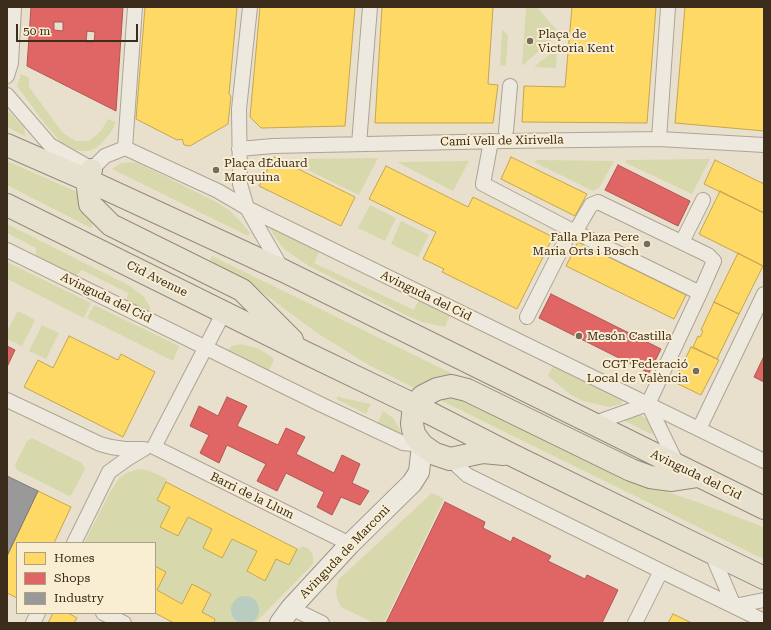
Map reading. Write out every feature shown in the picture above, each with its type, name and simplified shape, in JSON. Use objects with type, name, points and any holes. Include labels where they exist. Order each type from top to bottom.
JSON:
[{"type":"main road","points":[[7,145],[89,175],[284,271]]},
{"type":"main road","points":[[89,175],[90,204],[111,225],[242,290],[306,353],[764,578]]},
{"type":"main road","name":"Cid Avenue","points":[[7,205],[306,353]]},
{"type":"main road","name":"Avinguda del Cid","points":[[284,271],[764,508]]},
{"type":"main road","points":[[512,455],[483,452],[450,459],[435,454],[422,445],[414,434],[412,424],[414,406],[423,396],[437,389],[452,386],[467,390],[624,466],[650,477],[672,480],[698,476]]},
{"type":"street","points":[[7,76],[11,63],[14,7]]},
{"type":"street","points":[[7,95],[50,145],[89,175],[105,156],[125,148],[135,7]]},
{"type":"street","points":[[250,7],[239,109],[240,184],[247,208],[284,271]]},
{"type":"street","points":[[359,144],[370,7]]},
{"type":"street","points":[[659,139],[668,7]]},
{"type":"street","points":[[506,131],[510,86]]},
{"type":"street","name":"Camí Vell de Xirivella","points":[[239,149],[273,146],[659,139],[764,145]]},
{"type":"street","points":[[491,141],[483,184],[573,231],[700,293]]},
{"type":"street","name":"Avinguda del Cid","points":[[125,148],[218,191],[247,208],[764,461]]},
{"type":"street","points":[[684,236],[703,200]]},
{"type":"street","points":[[527,317],[573,231],[591,205],[598,202],[701,251],[714,261],[648,404],[592,424]]},
{"type":"street","name":"Avinguda del Cid","points":[[7,250],[403,443],[422,445]]},
{"type":"street","points":[[699,429],[764,294]]},
{"type":"street","points":[[109,472],[127,459],[149,448],[224,312]]},
{"type":"street","points":[[7,400],[100,444],[125,449],[149,448]]},
{"type":"street","points":[[648,404],[678,466]]},
{"type":"street","points":[[74,542],[109,472],[110,461],[106,451],[100,444]]},
{"type":"street","name":"Avinguda de Marconi","points":[[286,615],[350,544],[412,483],[419,472],[422,445]]},
{"type":"street","name":"Barri de la Llum","points":[[149,448],[350,544]]},
{"type":"street","points":[[450,459],[467,475],[764,621]]},
{"type":"street","points":[[711,552],[734,606]]},
{"type":"street","points":[[635,623],[661,571]]},
{"type":"street","points":[[734,606],[764,600]]},
{"type":"street","points":[[33,623],[38,614]]},
{"type":"street","points":[[105,614],[124,623]]},
{"type":"street","points":[[286,615],[322,623]]},
{"type":"green space","points":[[537,7],[559,33],[522,66],[526,8]]},
{"type":"green space","points":[[502,29],[508,35],[506,66],[500,65]]},
{"type":"green space","points":[[557,48],[556,68],[534,67]]},
{"type":"green space","points":[[21,74],[29,78],[29,87],[63,133],[76,141],[89,141],[101,131],[108,119],[116,122],[111,132],[103,142],[96,148],[89,151],[79,151],[64,145],[45,124],[17,86]]},
{"type":"green space","points":[[7,110],[24,127],[25,136],[7,127]]},
{"type":"green space","points":[[378,158],[359,195],[285,159]]},
{"type":"green space","points":[[710,159],[692,194],[626,163],[627,160]]},
{"type":"green space","points":[[537,160],[614,161],[599,188],[593,191],[534,162]]},
{"type":"green space","points":[[7,161],[77,192],[80,209],[93,223],[91,228],[7,185]]},
{"type":"green space","points":[[469,161],[453,191],[397,162]]},
{"type":"green space","points":[[121,163],[138,163],[218,203],[229,210],[250,233],[248,236],[112,169]]},
{"type":"green space","points":[[370,205],[396,218],[385,241],[358,228]]},
{"type":"green space","points":[[401,221],[429,235],[418,257],[391,244]]},
{"type":"green space","points":[[7,224],[130,286],[144,297],[150,307],[149,316],[126,304],[128,293],[82,270],[73,278],[36,260],[36,248],[7,233]]},
{"type":"green space","points":[[270,229],[273,229],[319,252],[314,263],[414,310],[419,299],[450,316],[445,327],[422,322],[408,316],[309,266],[284,249]]},
{"type":"green space","points":[[212,256],[461,378],[439,377],[422,384],[416,389],[367,364],[317,333],[247,281],[210,260]]},
{"type":"green space","points":[[7,262],[91,303],[84,318],[7,279]]},
{"type":"green space","points":[[94,305],[179,346],[173,361],[87,318]]},
{"type":"green space","points":[[18,311],[35,320],[22,346],[7,339],[7,331]]},
{"type":"green space","points":[[42,325],[59,333],[46,359],[29,351]]},
{"type":"green space","points":[[241,344],[257,348],[272,357],[274,360],[268,373],[226,351],[232,346]]},
{"type":"green space","points":[[553,366],[622,399],[622,404],[609,407],[583,401],[571,395],[548,376]]},
{"type":"green space","points":[[451,394],[643,484],[694,501],[764,528],[764,559],[438,399]]},
{"type":"green space","points":[[338,396],[371,404],[366,414],[336,399]]},
{"type":"green space","points":[[383,411],[393,418],[401,431],[400,435],[376,426]]},
{"type":"green space","points":[[635,414],[640,415],[651,424],[653,433],[651,434],[621,419]]},
{"type":"green space","points":[[32,438],[82,463],[85,469],[72,494],[69,496],[17,470],[15,465],[27,441]]},
{"type":"green space","points":[[142,469],[150,471],[167,479],[157,500],[170,507],[160,527],[188,517],[212,529],[203,548],[222,558],[232,539],[257,551],[247,571],[265,581],[276,559],[289,565],[297,549],[303,546],[309,549],[313,555],[313,564],[255,623],[214,623],[215,619],[202,612],[211,594],[192,584],[182,604],[157,590],[166,572],[156,567],[156,542],[85,542],[110,492],[120,477],[135,470]]},
{"type":"green space","points":[[432,493],[444,499],[384,623],[374,623],[341,607],[337,599],[336,590],[339,579]]},
{"type":"shaded area","points":[[245,596],[255,600],[259,610],[255,620],[245,624],[235,620],[231,610],[235,600]]},
{"type":"building: Homes","points":[[145,7],[237,7],[229,94],[231,96],[228,124],[190,146],[184,145],[182,139],[177,140],[136,119]]},
{"type":"building: Homes","points":[[260,7],[355,7],[345,126],[261,128],[250,117]]},
{"type":"building: Homes","points":[[382,7],[493,7],[488,84],[498,85],[493,123],[375,123]]},
{"type":"building: Homes","points":[[572,7],[656,7],[647,123],[522,122],[524,86],[565,87]]},
{"type":"building: Homes","points":[[685,7],[764,7],[764,131],[675,123]]},
{"type":"building: Homes","points":[[274,157],[355,197],[341,226],[259,186]]},
{"type":"building: Homes","points":[[511,157],[587,194],[575,216],[501,179]]},
{"type":"building: Homes","points":[[715,160],[764,184],[764,213],[704,184]]},
{"type":"building: Homes","points":[[386,166],[468,207],[473,197],[553,237],[517,309],[442,272],[444,269],[423,259],[436,232],[369,199]]},
{"type":"building: Homes","points":[[720,191],[764,213],[763,266],[699,234]]},
{"type":"building: Homes","points":[[578,242],[686,295],[674,319],[566,266]]},
{"type":"building: Homes","points":[[738,253],[763,266],[739,314],[714,302]]},
{"type":"building: Homes","points":[[714,302],[739,314],[717,359],[693,347],[698,336],[700,337],[703,331],[701,330]]},
{"type":"building: Homes","points":[[69,336],[118,360],[121,354],[155,372],[123,437],[24,387],[38,360],[53,368]]},
{"type":"building: Homes","name":"CGT Federació Local de València","points":[[691,347],[719,360],[701,395],[674,382]]},
{"type":"building: Homes","points":[[166,482],[297,549],[289,565],[276,559],[265,581],[247,571],[257,551],[232,539],[222,558],[203,548],[212,529],[188,517],[178,536],[160,527],[170,507],[157,500]]},
{"type":"building: Homes","points":[[38,491],[71,507],[54,542],[16,542],[16,598],[7,593],[7,556]]},
{"type":"building: Homes","points":[[156,567],[166,572],[157,590],[182,604],[192,584],[211,594],[202,612],[215,619],[214,623],[174,623],[156,614]]},
{"type":"building: Homes","points":[[52,614],[70,614],[77,618],[74,623],[48,623]]},
{"type":"building: Homes","points":[[673,614],[692,623],[668,623]]},
{"type":"building: Shops","points":[[31,7],[123,7],[116,111],[27,66]],"holes":[[[54,22],[63,22],[63,31],[54,30]],[[87,31],[95,32],[94,42],[86,42]]]},
{"type":"building: Shops","points":[[618,165],[690,201],[678,226],[605,190]]},
{"type":"building: Shops","points":[[551,294],[661,349],[649,373],[539,318]]},
{"type":"building: Shops","points":[[7,346],[15,350],[7,367]]},
{"type":"building: Shops","points":[[764,356],[764,382],[754,377]]},
{"type":"building: Shops","points":[[227,397],[247,406],[237,426],[278,445],[286,428],[305,437],[296,454],[334,473],[342,455],[360,464],[352,483],[369,491],[360,505],[341,497],[332,515],[317,507],[324,492],[286,473],[277,491],[257,481],[266,464],[227,445],[219,463],[200,453],[209,435],[190,426],[199,406],[218,416]]},
{"type":"building: Shops","points":[[445,502],[485,522],[483,528],[511,542],[513,537],[551,556],[548,561],[585,579],[587,575],[618,590],[602,623],[386,623]]},
{"type":"building: Industry","points":[[7,476],[38,491],[7,556]]},
{"type":"place","name":"Plaça de Victoria Kent","points":[[530,41]]},
{"type":"place","name":"Plaça d´Eduard Marquina","points":[[216,170]]},
{"type":"place","name":"Falla Plaza Pere Maria Orts i Bosch","points":[[647,244]]},
{"type":"place","name":"Mesón Castilla","points":[[579,336]]},
{"type":"place","name":"CGT Federació Local de València","points":[[696,371]]}]
